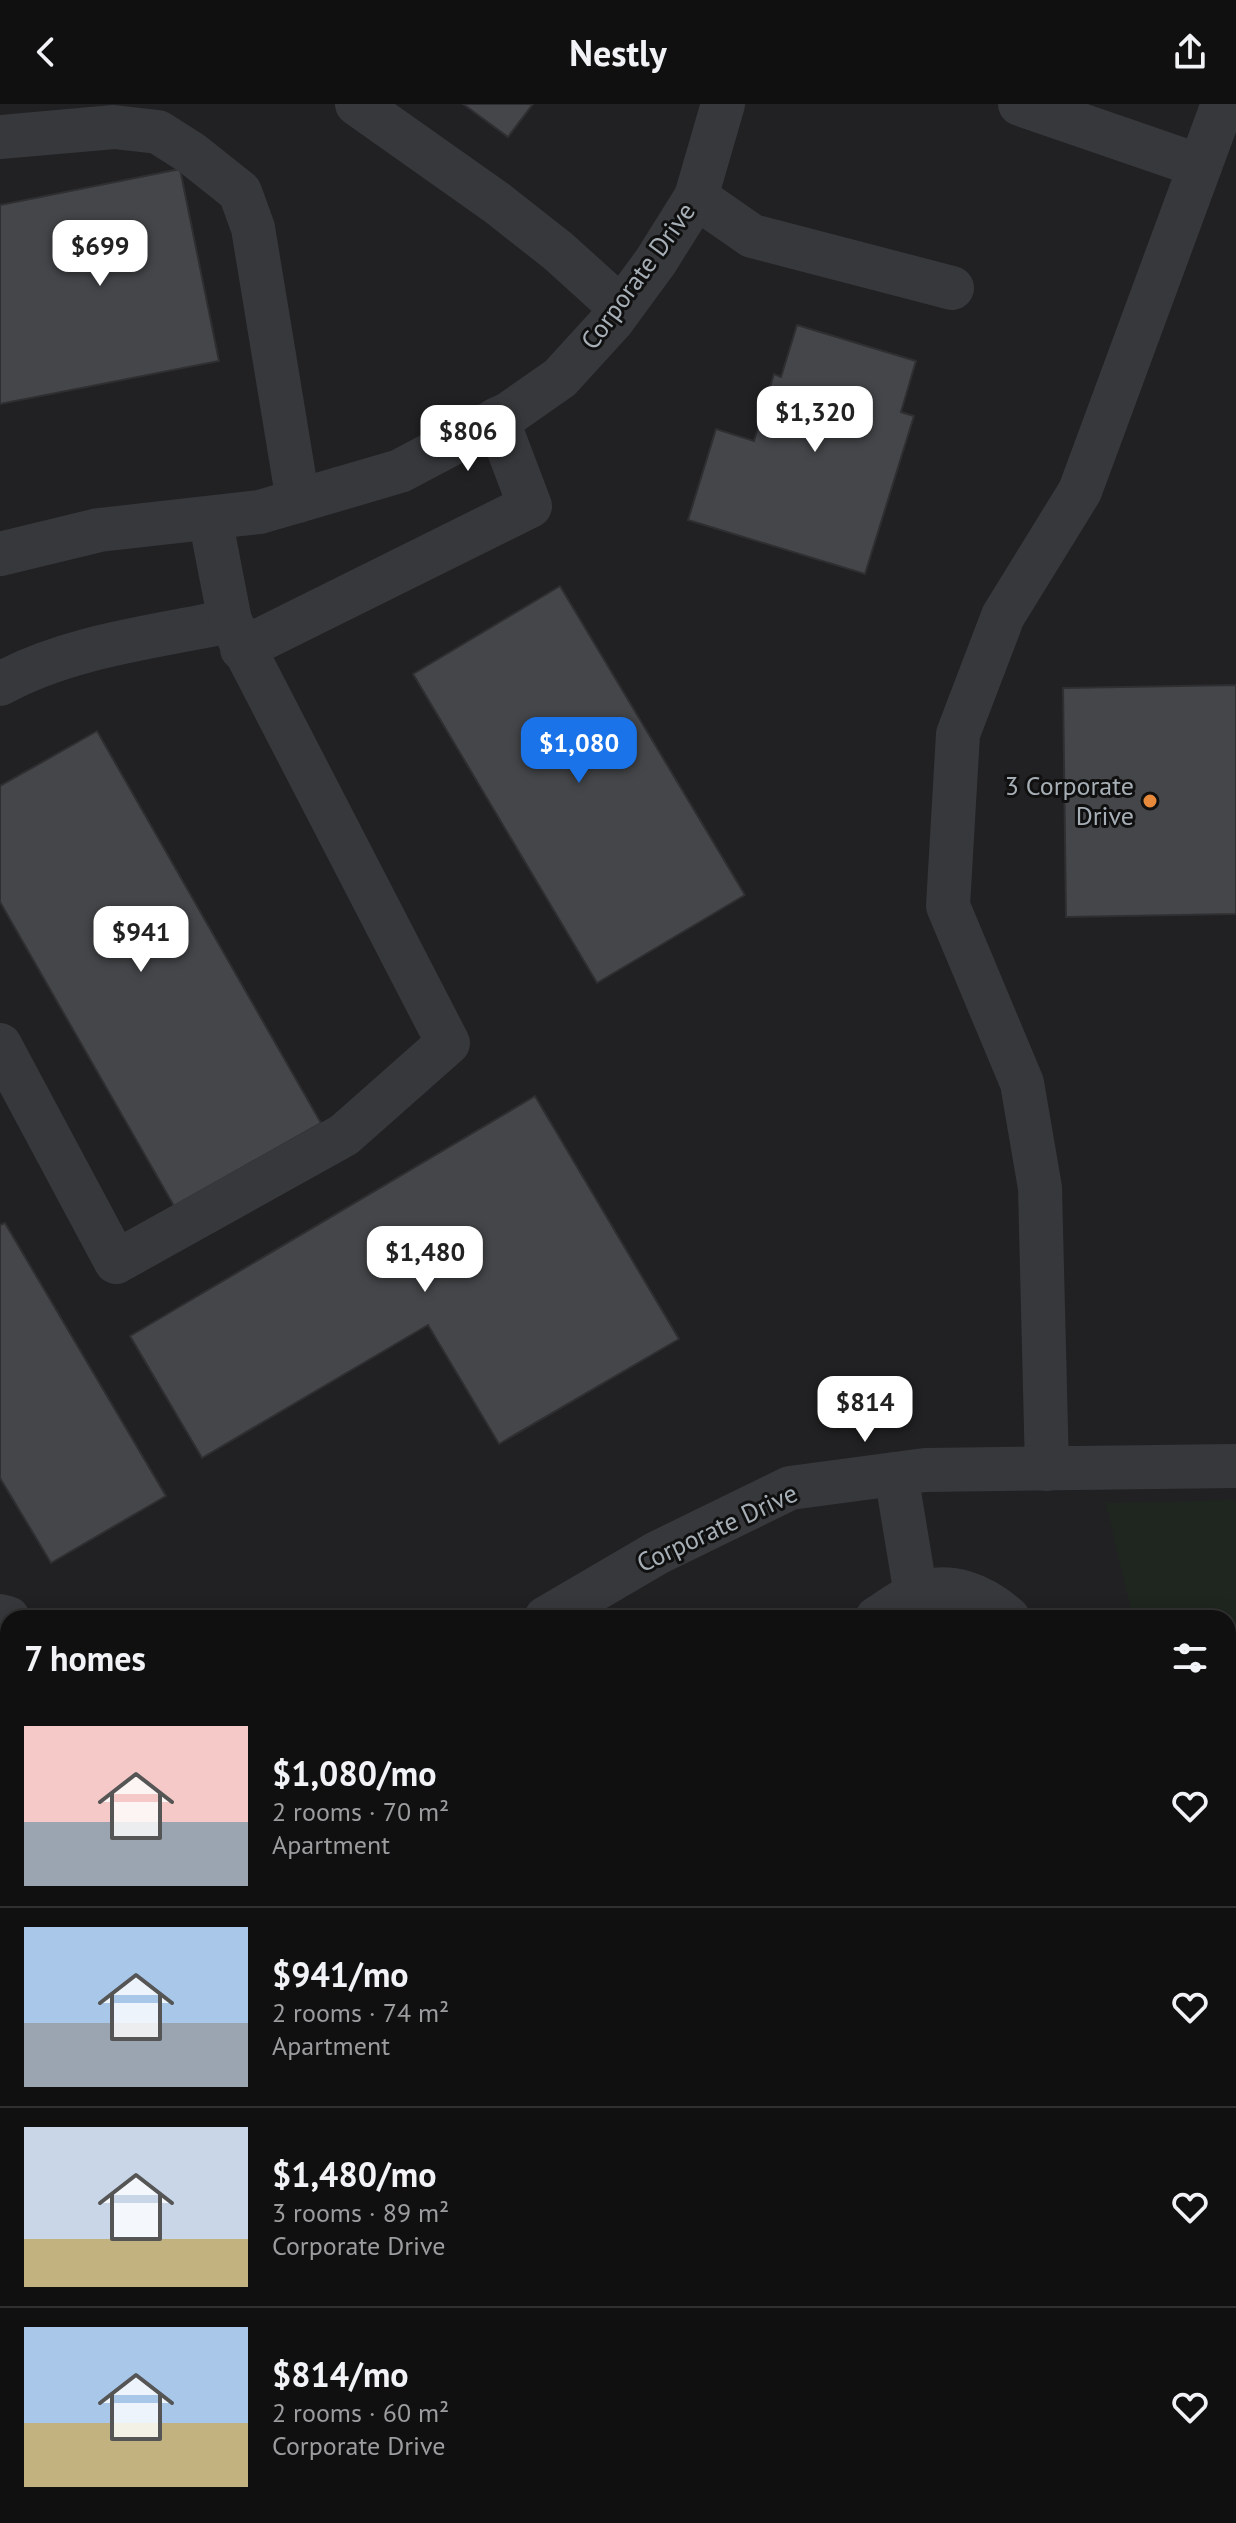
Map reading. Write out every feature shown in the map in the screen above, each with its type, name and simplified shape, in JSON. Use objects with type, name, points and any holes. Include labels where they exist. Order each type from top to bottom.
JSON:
[{"type":"street","points":[[357,104],[497,203],[558,251],[621,308]]},
{"type":"street","name":"Corporate Drive","points":[[0,554],[99,530],[260,512],[400,471],[497,419],[560,378],[621,308],[656,261],[696,197],[723,104]]},
{"type":"street","points":[[1020,104],[1200,166]]},
{"type":"street","points":[[1047,1469],[1040,1188],[1022,1083],[948,906],[958,734],[1003,616],[1080,491],[1223,104]]},
{"type":"street","points":[[0,137],[114,127],[158,132],[191,153],[240,192],[253,228],[298,501]]},
{"type":"street","points":[[696,197],[752,236],[952,288]]},
{"type":"street","points":[[0,684],[20,673],[95,649],[236,635],[530,506],[497,419]]},
{"type":"street","points":[[0,1045],[116,1262],[344,1135],[448,1043],[236,635],[210,518]]},
{"type":"street","name":"Corporate Drive","points":[[560,1610],[657,1553],[790,1488],[925,1470],[1236,1466]]},
{"type":"street","points":[[896,1474],[920,1606],[943,1590],[965,1591],[985,1599],[998,1610]]},
{"type":"shaded area","points":[[0,104],[1236,104],[1236,1610],[0,1610]]},
{"type":"shaded area","points":[[1236,1500],[1236,1610],[1131,1610],[1106,1503]]},
{"type":"building","points":[[463,104],[533,104],[508,137]]},
{"type":"building","points":[[180,169],[219,361],[0,404],[0,205]]},
{"type":"building","points":[[797,325],[916,361],[901,412],[914,416],[865,574],[688,520],[716,429],[754,441],[774,374],[781,377]]},
{"type":"building","points":[[560,586],[745,895],[597,983],[413,674]]},
{"type":"building","name":"3 Corporate Drive","points":[[1236,685],[1236,914],[1066,917],[1063,688]]},
{"type":"building","points":[[97,731],[321,1123],[174,1206],[0,902],[0,786]]},
{"type":"building","points":[[535,1096],[679,1339],[499,1444],[428,1325],[202,1458],[130,1336]]},
{"type":"building","points":[[5,1223],[166,1496],[51,1563],[0,1478],[0,1225]]},
{"type":"place","name":"3 Corporate Drive","points":[[1150,801]]}]
